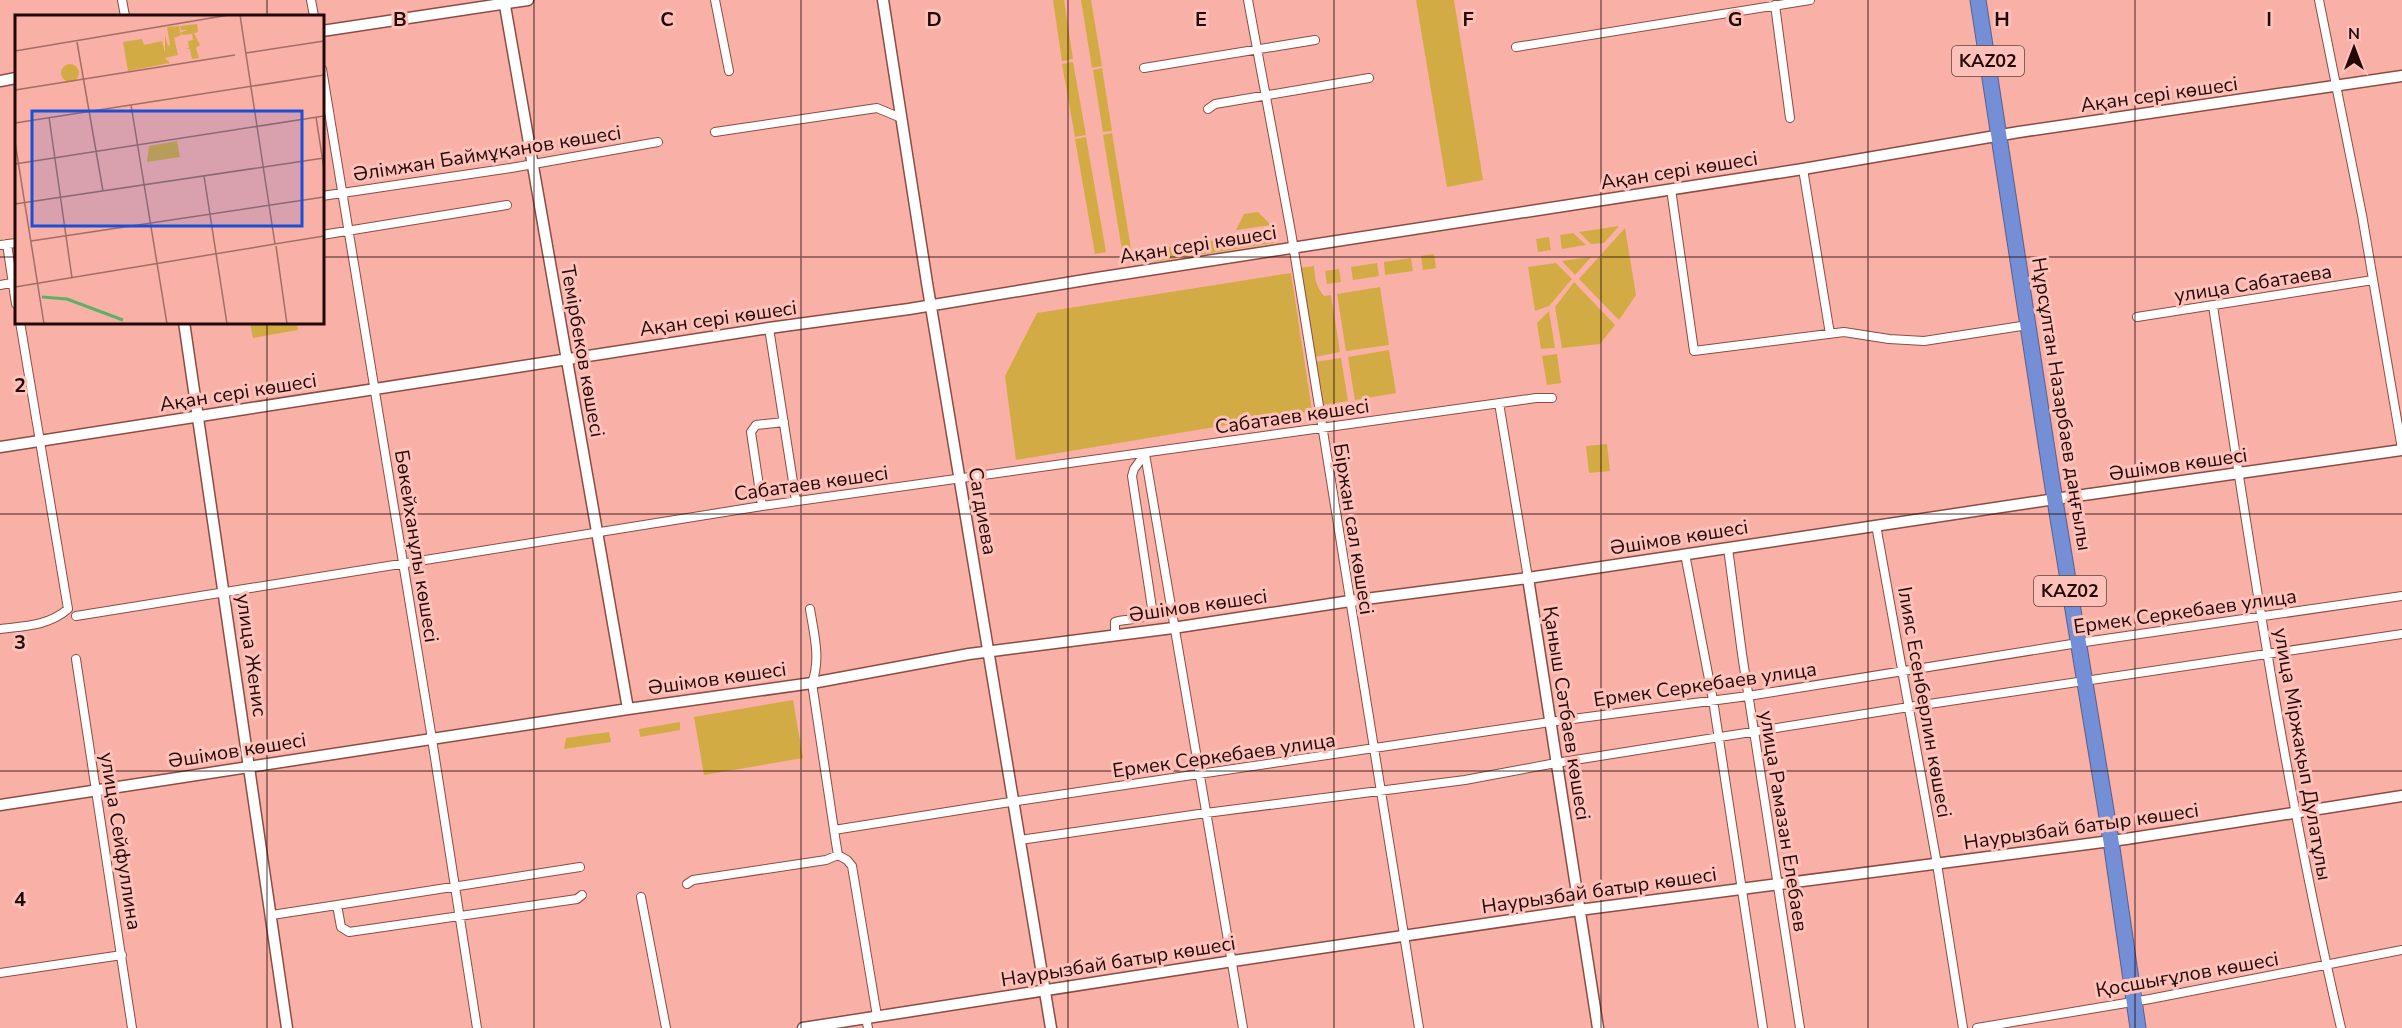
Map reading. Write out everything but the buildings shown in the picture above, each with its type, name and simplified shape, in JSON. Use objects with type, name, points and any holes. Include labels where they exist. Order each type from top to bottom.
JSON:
[{"type":"highway","name":"Нұрсұлтан Назарбаев даңғылы","points":[[1978,0],[2055,499],[2111,841],[2138,1028]]},
{"type":"street","points":[[122,0],[125,15]]},
{"type":"street","points":[[311,0],[314,15]]},
{"type":"street","points":[[324,31],[504,1],[528,0]]},
{"type":"street","points":[[715,0],[729,71]]},
{"type":"street","name":"Сагдиева","points":[[883,0],[931,306],[1051,1028]]},
{"type":"street","name":"Біржан сал көшесі","points":[[1248,0],[1293,248],[1419,1028]]},
{"type":"street","points":[[1516,47],[1784,2],[1810,0]]},
{"type":"street","points":[[2319,0],[2373,280],[2402,449]]},
{"type":"street","name":"Темірбеков көшесі","points":[[504,1],[628,709]]},
{"type":"street","points":[[1775,5],[1790,118]]},
{"type":"street","points":[[1144,68],[1315,40]]},
{"type":"street","name":"Ақан сері көшесі","points":[[0,447],[769,328],[931,306],[1803,169],[1999,135],[2402,76]]},
{"type":"street","points":[[0,81],[15,78]]},
{"type":"street","points":[[1208,109],[1215,104],[1369,78]]},
{"type":"street","name":"Бөкейханұлы көшесі","points":[[324,82],[477,1028]]},
{"type":"street","points":[[715,132],[877,108],[901,118]]},
{"type":"street","name":"Әлімжан Баймұқанов көшесі","points":[[324,196],[658,142]]},
{"type":"street","points":[[1803,169],[1830,334]]},
{"type":"street","points":[[1671,189],[1694,351],[1830,334],[1858,333],[1889,339],[1924,340],[2028,325]]},
{"type":"street","points":[[324,235],[507,205]]},
{"type":"street","points":[[0,285],[15,282],[3,245]]},
{"type":"street","name":"улица Сабатаева","points":[[2138,317],[2373,280]]},
{"type":"street","name":"улица Міржақып Дулатұлы","points":[[2213,306],[2261,616],[2295,812],[2341,1028]]},
{"type":"street","points":[[0,629],[44,623],[58,618],[68,609],[20,324]]},
{"type":"street","name":"улица Женис","points":[[184,324],[287,1028]]},
{"type":"street","points":[[769,328],[796,501]]},
{"type":"street","name":"Сабатаев көшесі","points":[[76,616],[796,501],[1536,398],[1552,399]]},
{"type":"street","name":"Қаныш Сәтбаев көшесі","points":[[1499,403],[1598,1028]]},
{"type":"street","points":[[762,506],[752,432],[756,425],[784,422]]},
{"type":"street","name":"Әшімов көшесі","points":[[0,805],[812,683],[989,651],[1173,628],[1350,601],[1528,578],[2402,449]]},
{"type":"street","points":[[1145,454],[1243,1028]]},
{"type":"street","points":[[1115,635],[1114,622],[1143,618],[1152,608],[1132,476],[1134,469],[1145,454]]},
{"type":"street","name":"Ілияс Есенберлин көшесі","points":[[1876,525],[1937,864],[1963,1028]]},
{"type":"street","name":"улица Рамазан Елебаев","points":[[1728,548],[1748,696],[1800,1028]]},
{"type":"street","points":[[1685,554],[1713,700],[1763,1028]]},
{"type":"street","name":"Ермек Серкебаев улица","points":[[834,830],[1550,722],[1748,696],[2078,643],[2402,596]]},
{"type":"street","points":[[810,609],[817,659],[812,683],[838,855]]},
{"type":"street","points":[[1020,840],[1206,813],[1465,780],[1754,731],[2402,634]]},
{"type":"street","name":"улица Сейфуллина","points":[[76,659],[132,1028]]},
{"type":"street","name":"Наурызбай батыр көшесі","points":[[803,1028],[867,1023],[877,1016],[1579,910],[2111,841],[2402,795]]},
{"type":"street","points":[[687,885],[693,880],[826,860],[838,855],[848,860],[852,866],[877,1016]]},
{"type":"street","points":[[272,915],[580,867]]},
{"type":"street","points":[[338,905],[342,927],[349,932],[460,917],[577,898],[582,895]]},
{"type":"street","points":[[641,897],[666,1028]]},
{"type":"street","name":"Қосшығұлов көшесі","points":[[1977,1028],[2134,1002],[2402,950]]},
{"type":"street","points":[[0,973],[122,955]]},
{"type":"shaded area","points":[[1053,0],[1064,0],[1073,59],[1062,61]]},
{"type":"shaded area","points":[[1081,0],[1091,0],[1102,66],[1092,68]]},
{"type":"shaded area","points":[[1416,0],[1454,0],[1483,180],[1447,187]]},
{"type":"shaded area","points":[[1073,62],[1086,135],[1075,137],[1062,64]]},
{"type":"shaded area","points":[[1102,68],[1112,131],[1103,132],[1093,70]]},
{"type":"shaded area","points":[[1112,133],[1131,249],[1122,250],[1103,135]]},
{"type":"shaded area","points":[[1086,137],[1106,252],[1095,254],[1075,139]]},
{"type":"shaded area","points":[[1258,212],[1271,225],[1236,230],[1244,214]]},
{"type":"shaded area","points":[[1619,226],[1604,243],[1591,244],[1579,232]]},
{"type":"shaded area","points":[[1625,228],[1636,295],[1619,320],[1579,279]]},
{"type":"shaded area","points":[[1272,232],[1274,243],[1145,263],[1137,252]]},
{"type":"shaded area","points":[[1573,233],[1586,245],[1562,249],[1560,235]]},
{"type":"shaded area","points":[[1549,237],[1551,250],[1538,252],[1536,239]]},
{"type":"shaded area","points":[[1434,254],[1436,268],[1423,270],[1421,256]]},
{"type":"shaded area","points":[[1591,257],[1575,275],[1562,261]]},
{"type":"shaded area","points":[[1411,258],[1413,271],[1385,275],[1384,262]]},
{"type":"shaded area","points":[[1377,263],[1379,276],[1353,280],[1351,267]]},
{"type":"shaded area","points":[[1556,263],[1572,279],[1549,306],[1535,311],[1528,267]]},
{"type":"shaded area","points":[[1314,266],[1319,288],[1324,296],[1331,295],[1340,352],[1315,357],[1300,268]]},
{"type":"shaded area","points":[[1339,269],[1341,282],[1327,284],[1325,271]]},
{"type":"shaded area","points":[[1291,273],[1312,411],[1016,460],[1005,376],[1037,313]]},
{"type":"shaded area","points":[[1574,282],[1615,325],[1600,344],[1562,348],[1555,307]]},
{"type":"shaded area","points":[[1380,287],[1389,345],[1346,351],[1337,294]]},
{"type":"shaded area","points":[[1549,311],[1555,348],[1541,349],[1537,323]]},
{"type":"shaded area","points":[[250,324],[297,324],[298,330],[253,338]]},
{"type":"shaded area","points":[[1389,350],[1396,393],[1355,400],[1348,357]]},
{"type":"shaded area","points":[[1557,354],[1561,383],[1547,385],[1542,356]]},
{"type":"shaded area","points":[[1341,358],[1348,401],[1322,405],[1315,362]]},
{"type":"shaded area","points":[[1607,444],[1610,471],[1589,473],[1586,446]]},
{"type":"shaded area","points":[[793,700],[803,758],[704,775],[694,717]]},
{"type":"shaded area","points":[[680,722],[680,730],[640,737],[639,729]]},
{"type":"shaded area","points":[[609,732],[611,742],[564,749],[566,738]]}]
